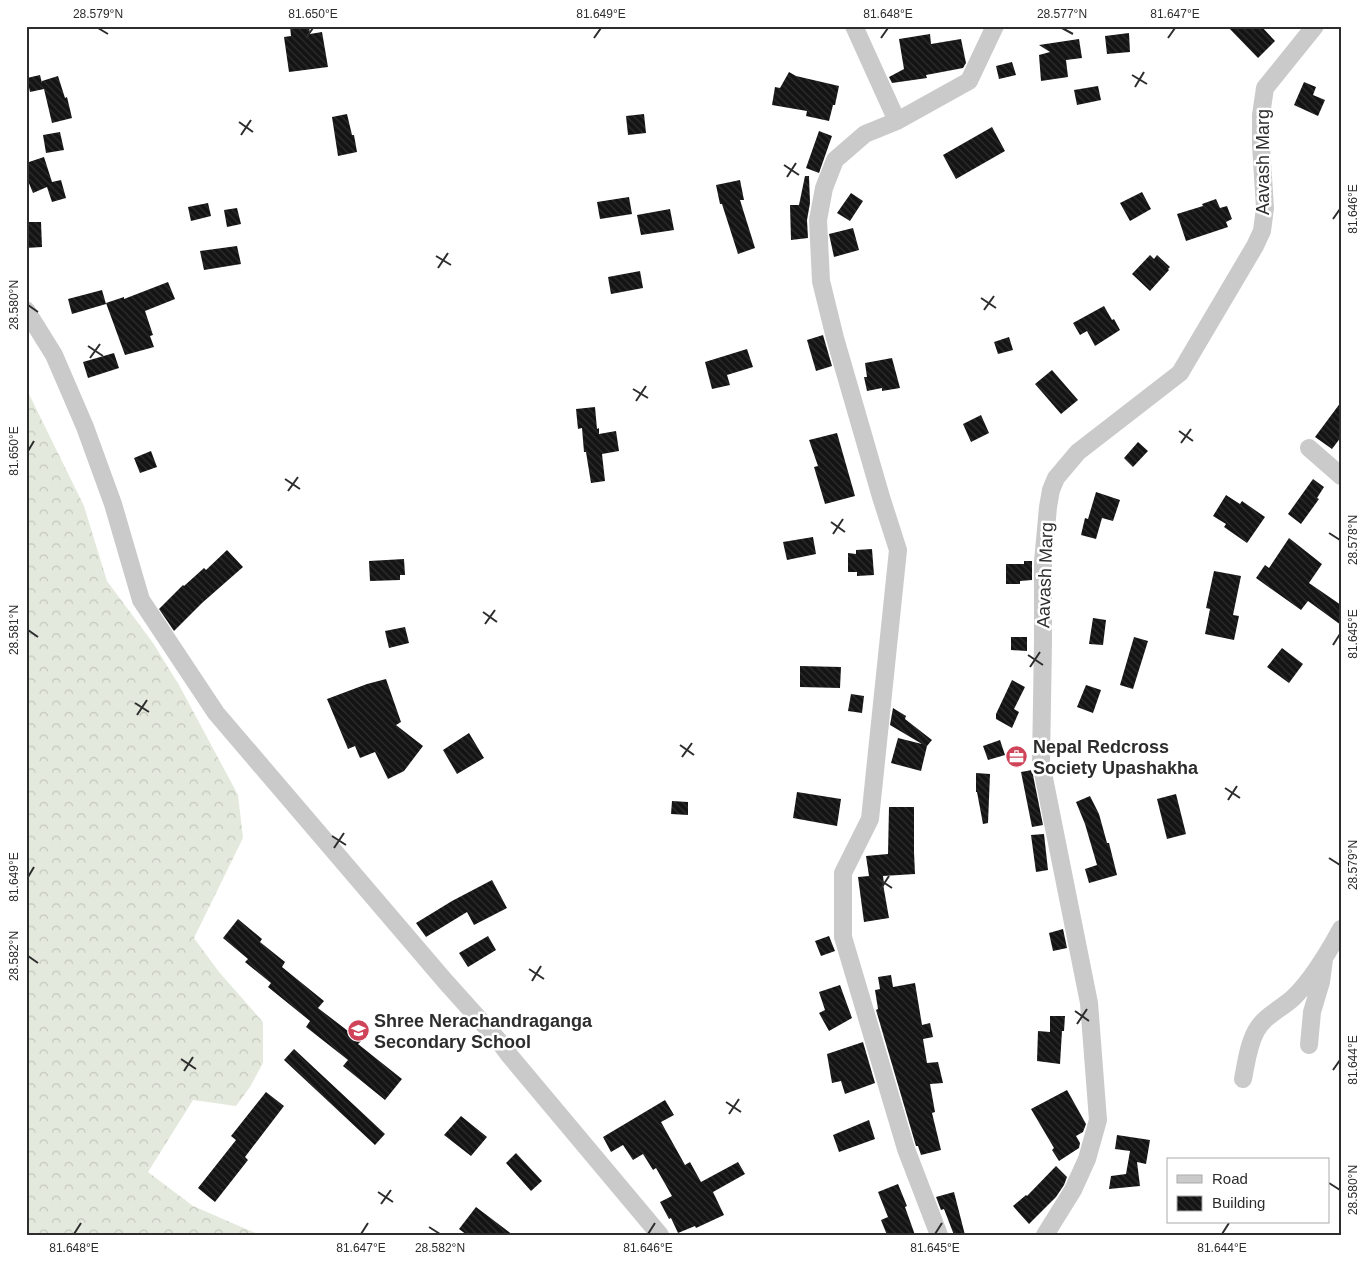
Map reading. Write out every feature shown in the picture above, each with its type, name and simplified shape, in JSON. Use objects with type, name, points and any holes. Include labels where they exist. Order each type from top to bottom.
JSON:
[{"type":"street","points":[[854,26],[897,120]]},
{"type":"street","points":[[939,1235],[906,1149],[843,937],[843,873],[870,819],[898,550],[834,338],[821,282],[818,220],[824,188],[835,160],[865,134],[897,120],[969,81],[995,26]]},
{"type":"street","name":"Aavash Marg","points":[[1045,1235],[1073,1190],[1087,1159],[1098,1120],[1089,1003],[1041,763],[1044,641],[1043,562],[1051,490],[1056,478],[1078,452],[1180,373],[1256,246],[1262,230],[1265,208],[1261,115],[1265,88],[1315,26]]},
{"type":"street","points":[[26,310],[54,355],[85,427],[113,504],[141,600],[216,713],[445,982],[498,1040],[660,1235]]},
{"type":"street","points":[[1309,448],[1341,476]]},
{"type":"street","points":[[1243,1080],[1256,1030],[1271,1014],[1293,998],[1341,929]]},
{"type":"street","points":[[1309,1045],[1312,1012],[1322,982],[1324,956]]},
{"type":"green space","points":[[26,388],[84,506],[107,581],[153,643],[179,685],[238,795],[243,838],[194,938],[219,972],[263,1022],[263,1063],[250,1087],[236,1106],[193,1100],[148,1172],[193,1206],[260,1235],[26,1235]]},
{"type":"building","points":[[290,26],[309,26],[310,34],[322,32],[328,67],[289,72],[284,37],[291,36]]},
{"type":"building","points":[[1227,26],[1261,26],[1275,41],[1258,58]]},
{"type":"building","points":[[1129,33],[1130,52],[1107,54],[1105,36]]},
{"type":"building","points":[[930,34],[931,44],[961,39],[966,63],[963,68],[926,75],[927,78],[892,83],[889,77],[904,69],[899,39]]},
{"type":"building","points":[[1079,39],[1082,58],[1066,60],[1068,77],[1041,81],[1039,55],[1050,52],[1039,45]]},
{"type":"building","points":[[1012,62],[1016,75],[999,79],[996,66]]},
{"type":"building","points":[[789,72],[796,76],[839,86],[829,121],[806,116],[807,111],[772,105],[775,87],[780,88]]},
{"type":"building","points":[[40,75],[42,83],[42,81],[58,76],[65,98],[67,97],[72,118],[52,123],[44,89],[30,92],[27,78]]},
{"type":"building","points":[[1304,82],[1316,87],[1313,95],[1325,100],[1318,116],[1294,105]]},
{"type":"building","points":[[1098,86],[1101,100],[1077,105],[1074,90]]},
{"type":"building","points":[[347,114],[357,152],[338,156],[332,117]]},
{"type":"building","points":[[644,114],[646,133],[628,135],[626,116]]},
{"type":"building","points":[[992,127],[1005,151],[956,179],[943,155]]},
{"type":"building","points":[[819,131],[832,136],[819,173],[806,168]]},
{"type":"building","points":[[60,132],[64,150],[46,153],[43,135]]},
{"type":"building","points":[[44,157],[52,182],[61,180],[66,198],[52,202],[47,187],[33,193],[26,176],[26,163]]},
{"type":"building","points":[[805,176],[809,176],[808,238],[791,240],[790,205],[799,205]]},
{"type":"building","points":[[740,180],[744,200],[740,200],[755,248],[738,254],[722,204],[720,204],[716,185]]},
{"type":"building","points":[[1142,192],[1151,209],[1130,221],[1120,203]]},
{"type":"building","points":[[851,193],[863,201],[850,221],[837,213]]},
{"type":"building","points":[[629,197],[632,214],[600,219],[597,202]]},
{"type":"building","points":[[1216,199],[1220,208],[1227,206],[1232,219],[1226,222],[1228,227],[1186,241],[1177,214],[1203,206],[1202,204]]},
{"type":"building","points":[[208,203],[211,216],[191,221],[188,207]]},
{"type":"building","points":[[237,208],[241,224],[227,227],[224,210]]},
{"type":"building","points":[[670,209],[674,230],[641,235],[637,215]]},
{"type":"building","points":[[26,222],[41,222],[42,247],[26,248]]},
{"type":"building","points":[[853,228],[859,250],[834,257],[829,234]]},
{"type":"building","points":[[237,246],[241,264],[204,270],[200,251]]},
{"type":"building","points":[[1150,255],[1154,259],[1157,255],[1170,267],[1150,291],[1132,274]]},
{"type":"building","points":[[640,271],[643,288],[611,294],[608,277]]},
{"type":"building","points":[[168,282],[175,299],[145,311],[153,335],[150,336],[154,347],[125,355],[106,303],[124,297],[124,299]]},
{"type":"building","points":[[102,290],[106,304],[72,314],[68,299]]},
{"type":"building","points":[[1104,306],[1120,330],[1095,346],[1087,331],[1080,335],[1073,323]]},
{"type":"building","points":[[823,335],[832,366],[816,371],[807,340]]},
{"type":"building","points":[[1009,337],[1013,350],[998,354],[994,342]]},
{"type":"building","points":[[747,349],[753,367],[727,375],[730,385],[712,389],[705,362]]},
{"type":"building","points":[[114,353],[119,368],[88,378],[83,362]]},
{"type":"building","points":[[892,358],[900,388],[882,391],[882,388],[867,391],[864,377],[867,377],[865,363]]},
{"type":"building","points":[[1052,370],[1078,400],[1061,414],[1035,384]]},
{"type":"building","points":[[1341,402],[1341,437],[1332,449],[1315,437]]},
{"type":"building","points":[[595,407],[599,434],[616,431],[619,451],[602,454],[605,481],[591,483],[586,452],[584,452],[582,428],[578,429],[576,409]]},
{"type":"building","points":[[981,415],[989,433],[971,442],[963,424]]},
{"type":"building","points":[[837,433],[855,496],[825,504],[814,467],[818,466],[809,440]]},
{"type":"building","points":[[1138,442],[1148,451],[1133,467],[1124,458]]},
{"type":"building","points":[[151,451],[157,467],[140,473],[134,458]]},
{"type":"building","points":[[1313,479],[1324,487],[1317,498],[1319,499],[1301,524],[1288,514]]},
{"type":"building","points":[[1096,492],[1120,500],[1113,521],[1102,518],[1096,539],[1081,535],[1085,518],[1088,519]]},
{"type":"building","points":[[1226,495],[1240,504],[1242,501],[1265,517],[1247,543],[1224,527],[1226,524],[1213,516]]},
{"type":"building","points":[[813,537],[816,554],[787,560],[783,542]]},
{"type":"building","points":[[1289,538],[1322,564],[1309,583],[1341,605],[1341,625],[1308,601],[1301,610],[1256,578],[1265,565],[1269,568]]},
{"type":"building","points":[[872,549],[874,575],[857,576],[857,572],[848,572],[848,553],[856,554],[856,550]]},
{"type":"building","points":[[227,550],[243,567],[174,631],[159,609],[183,585],[204,568],[206,570]]},
{"type":"building","points":[[404,559],[405,575],[400,575],[400,580],[370,581],[369,561]]},
{"type":"building","points":[[1024,561],[1032,561],[1032,580],[1020,581],[1020,584],[1006,584],[1006,564],[1024,564]]},
{"type":"building","points":[[1214,571],[1241,576],[1233,615],[1239,616],[1234,640],[1205,634],[1210,609],[1206,608]]},
{"type":"building","points":[[1093,618],[1106,620],[1103,645],[1089,644]]},
{"type":"building","points":[[405,627],[409,643],[389,648],[385,631]]},
{"type":"building","points":[[1011,637],[1027,637],[1027,651],[1011,650]]},
{"type":"building","points":[[1134,637],[1148,641],[1133,689],[1120,685]]},
{"type":"building","points":[[1282,648],[1303,664],[1289,683],[1267,667]]},
{"type":"building","points":[[800,666],[841,667],[840,688],[800,687]]},
{"type":"building","points":[[386,679],[401,722],[396,725],[423,746],[404,771],[388,779],[375,752],[360,758],[355,746],[348,749],[327,699]]},
{"type":"building","points":[[1012,680],[1025,687],[1014,709],[1019,712],[1012,728],[996,719],[996,714]]},
{"type":"building","points":[[1086,685],[1101,690],[1093,713],[1077,707]]},
{"type":"building","points":[[851,694],[864,696],[862,713],[848,711]]},
{"type":"building","points":[[893,708],[906,716],[905,719],[932,740],[927,746],[921,771],[891,763],[898,738],[922,744],[890,725]]},
{"type":"building","points":[[469,733],[484,758],[457,774],[443,750]]},
{"type":"building","points":[[1000,740],[1005,755],[988,760],[983,746]]},
{"type":"building","points":[[1032,770],[1043,825],[1032,827],[1021,772]]},
{"type":"building","points":[[976,773],[990,774],[988,823],[983,824],[976,792]]},
{"type":"building","points":[[797,792],[841,799],[837,826],[793,818]]},
{"type":"building","points":[[1176,794],[1186,834],[1167,839],[1157,799]]},
{"type":"building","points":[[1090,796],[1099,814],[1107,843],[1109,843],[1117,875],[1089,883],[1085,869],[1097,865],[1085,824],[1076,802]]},
{"type":"building","points":[[672,801],[688,802],[688,815],[671,814]]},
{"type":"building","points":[[889,807],[914,807],[915,874],[883,876],[889,918],[864,922],[858,877],[869,876],[866,856],[888,854]]},
{"type":"building","points":[[1044,834],[1048,870],[1036,872],[1031,835]]},
{"type":"building","points":[[492,880],[507,908],[474,925],[467,912],[426,937],[416,923],[452,901]]},
{"type":"building","points":[[238,919],[262,939],[260,942],[285,962],[282,967],[324,1001],[318,1008],[361,1041],[358,1044],[402,1079],[385,1100],[343,1066],[348,1060],[306,1027],[310,1021],[268,987],[271,983],[245,962],[248,959],[223,938]]},
{"type":"building","points":[[1063,929],[1067,948],[1053,951],[1049,933]]},
{"type":"building","points":[[488,936],[496,950],[468,967],[459,953]]},
{"type":"building","points":[[829,936],[835,951],[821,956],[815,941]]},
{"type":"building","points":[[891,975],[893,987],[915,983],[922,1025],[930,1023],[933,1037],[923,1039],[927,1063],[938,1062],[943,1083],[930,1084],[935,1112],[932,1113],[941,1150],[921,1155],[918,1146],[916,1146],[876,1010],[878,1009],[875,990],[880,989],[878,977]]},
{"type":"building","points":[[840,985],[852,1018],[829,1031],[819,1013],[825,1010],[819,992]]},
{"type":"building","points":[[1050,1016],[1065,1016],[1060,1064],[1037,1061],[1038,1031],[1050,1032]]},
{"type":"building","points":[[863,1042],[875,1083],[845,1094],[841,1081],[832,1083],[827,1054]]},
{"type":"building","points":[[294,1049],[385,1134],[375,1145],[284,1060]]},
{"type":"building","points":[[1067,1090],[1086,1124],[1083,1132],[1076,1136],[1080,1143],[1079,1148],[1059,1161],[1052,1150],[1054,1148],[1031,1109]]},
{"type":"building","points":[[266,1092],[284,1106],[245,1157],[248,1160],[215,1202],[198,1188],[236,1140],[231,1136]]},
{"type":"building","points":[[665,1100],[674,1115],[661,1122],[685,1165],[690,1162],[701,1182],[738,1162],[745,1174],[713,1192],[724,1215],[696,1228],[695,1226],[678,1233],[660,1202],[672,1196],[656,1168],[653,1170],[643,1154],[633,1160],[623,1145],[611,1152],[603,1137]]},
{"type":"building","points":[[461,1116],[487,1137],[471,1156],[444,1135]]},
{"type":"building","points":[[869,1120],[875,1139],[839,1152],[833,1135]]},
{"type":"building","points":[[1117,1135],[1150,1140],[1146,1164],[1137,1162],[1140,1186],[1109,1189],[1111,1176],[1126,1174],[1130,1151],[1115,1149]]},
{"type":"building","points":[[516,1153],[542,1181],[531,1191],[506,1163]]},
{"type":"building","points":[[1056,1166],[1067,1177],[1064,1185],[1056,1197],[1029,1224],[1013,1206],[1027,1196]]},
{"type":"building","points":[[898,1184],[907,1206],[905,1207],[915,1235],[887,1235],[881,1220],[888,1217],[878,1192]]},
{"type":"building","points":[[954,1192],[965,1235],[954,1235],[944,1209],[941,1210],[936,1197]]},
{"type":"building","points":[[476,1207],[513,1235],[467,1235],[459,1229]]},
{"type":"place","name":"Nepal Redcross Society Upashakha","points":[[1017,757]]},
{"type":"place","name":"Shree Nerachandraganga Secondary School","points":[[358,1031]]}]
